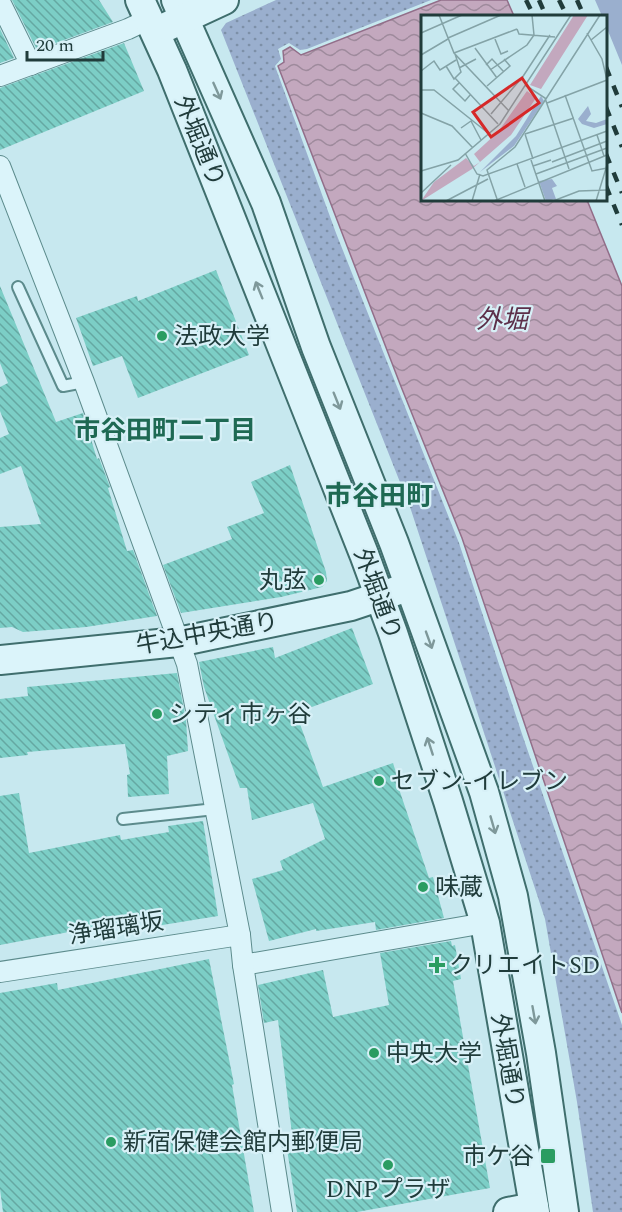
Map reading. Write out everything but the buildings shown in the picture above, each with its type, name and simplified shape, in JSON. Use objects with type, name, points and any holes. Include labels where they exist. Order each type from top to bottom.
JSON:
[{"type":"main road","points":[[148,17],[224,0]]},
{"type":"main road","name":"外堀通り","points":[[180,9],[266,203],[316,346],[409,585],[484,792],[513,896],[541,1053],[564,1212]]},
{"type":"main road","name":"外堀通り","points":[[148,17],[380,597],[448,801],[485,923],[525,1210]]},
{"type":"main road","name":"牛込中央通り","points":[[0,660],[178,642],[351,606],[409,585]]},
{"type":"street","points":[[0,2],[31,65]]},
{"type":"street","points":[[0,76],[148,17]]},
{"type":"street","points":[[0,166],[84,382],[187,663],[240,935],[282,1212]]},
{"type":"street","points":[[243,965],[485,923]]},
{"type":"street","name":"浄瑠璃坂","points":[[0,972],[240,935]]},
{"type":"lane","points":[[18,287],[63,386],[84,382]]},
{"type":"lane","points":[[123,819],[215,809]]},
{"type":"shaded area","points":[[276,0],[431,0],[307,49],[300,50],[289,43],[278,49],[281,59],[275,66],[336,233],[459,543],[622,1025],[622,1212],[593,1212],[577,1102],[545,919],[411,510],[221,30],[226,23]]},
{"type":"shaded area","points":[[595,0],[622,0],[622,65],[607,28],[607,15],[602,15]]},
{"type":"water","name":"外堀","points":[[441,0],[507,0],[514,15],[421,15],[421,201],[587,201],[622,286],[622,1013],[462,538],[400,384],[278,66],[284,62],[283,51],[290,47],[301,55]]},
{"type":"railway","points":[[526,0],[534,15]]},
{"type":"railway","points":[[539,0],[546,15]]},
{"type":"railway","points":[[559,0],[566,15]]},
{"type":"railway","points":[[577,0],[584,15]]},
{"type":"railway","points":[[607,70],[622,107]]},
{"type":"railway","points":[[607,110],[622,147]]},
{"type":"railway","points":[[607,156],[622,193]]},
{"type":"railway","points":[[607,188],[622,225]]},
{"type":"place","name":"法政大学","points":[[162,336]]},
{"type":"place","name":"丸弦","points":[[319,580]]},
{"type":"place","name":"シティ市ヶ谷","points":[[157,714]]},
{"type":"place","name":"セブン-イレブン","points":[[379,781]]},
{"type":"place","name":"味蔵","points":[[423,887]]},
{"type":"place","name":"クリエイトSD","points":[[437,965]]},
{"type":"place","name":"中央大学","points":[[374,1053]]},
{"type":"place","name":"新宿保健会館内郵便局","points":[[111,1142]]},
{"type":"place","name":"市ケ谷","points":[[548,1156]]},
{"type":"place","name":"DNPプラザ","points":[[388,1165]]},
{"type":"district","name":"市谷田町二丁目","points":[[165,430]]},
{"type":"district","name":"市谷田町","points":[[379,496]]}]
